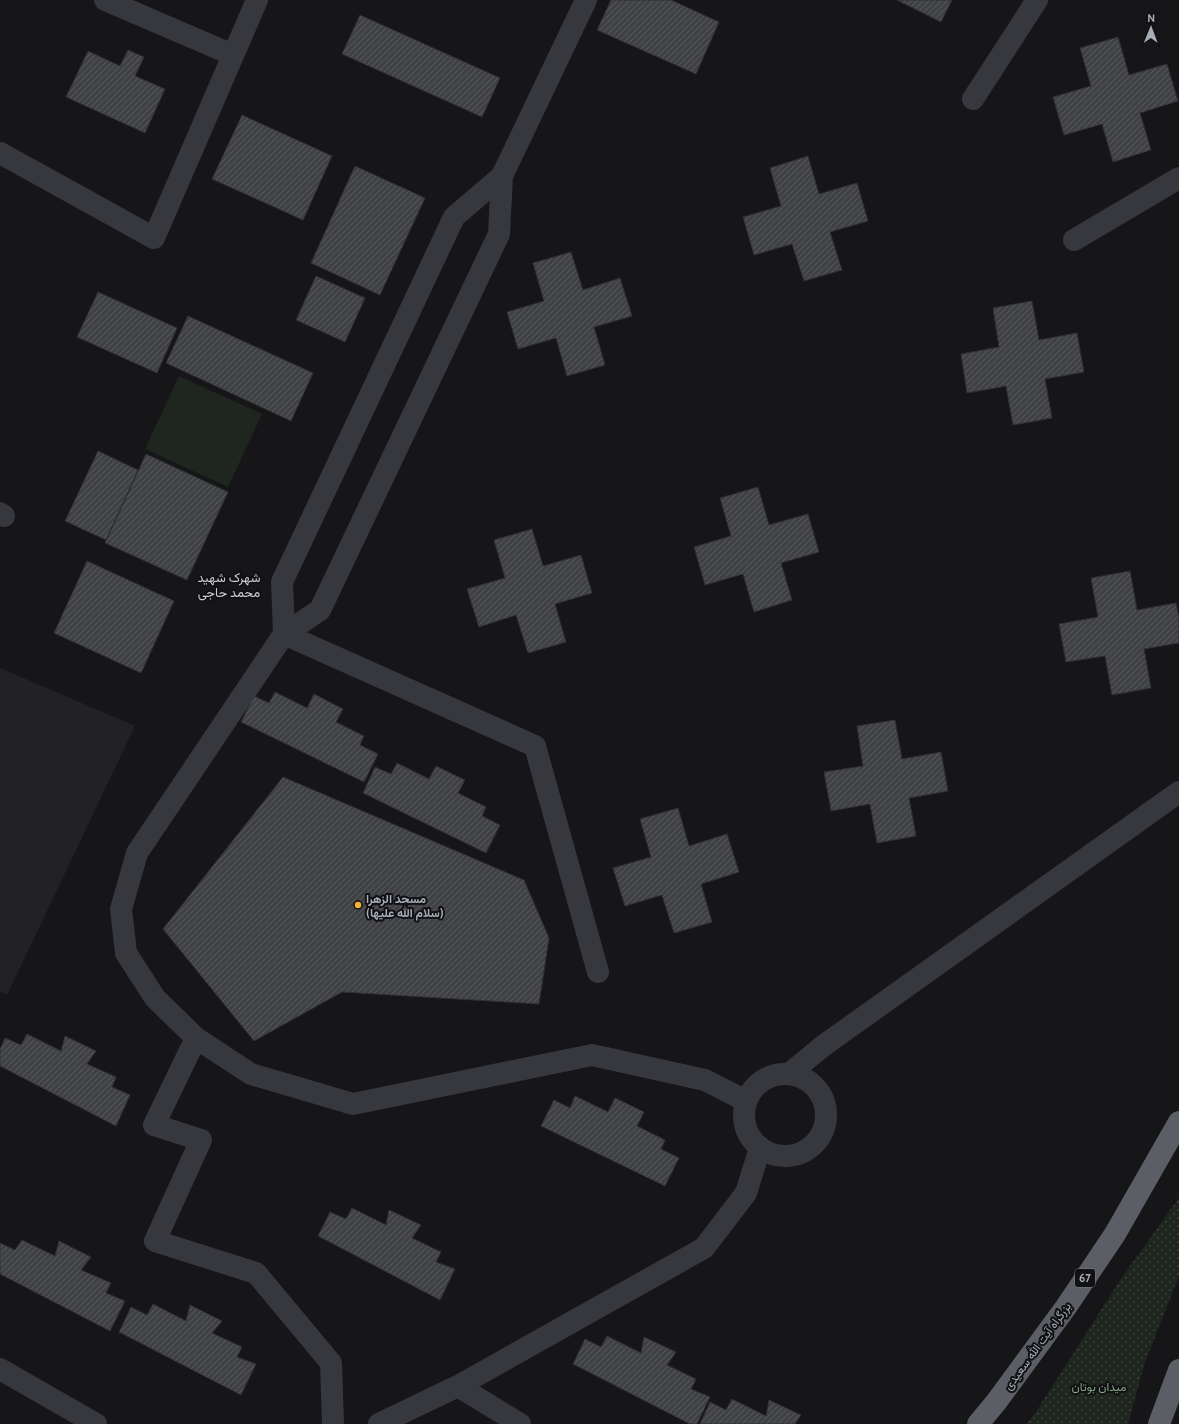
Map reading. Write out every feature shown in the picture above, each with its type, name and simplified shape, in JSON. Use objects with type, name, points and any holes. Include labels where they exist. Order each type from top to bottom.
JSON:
[{"type":"highway","name":"بزرگراه آیت الله سعیدی","points":[[978,1424],[997,1401],[1066,1307],[1115,1234],[1179,1122]]},
{"type":"highway","points":[[1159,1424],[1179,1370]]},
{"type":"street","points":[[105,0],[233,55]]},
{"type":"street","points":[[0,153],[154,238],[257,0]]},
{"type":"street","points":[[586,0],[502,176],[499,234],[320,610],[284,634],[137,853],[121,910],[126,953],[155,998],[196,1038],[251,1074],[352,1104],[592,1055],[705,1080],[746,1101]]},
{"type":"street","points":[[972,99],[1037,0]]},
{"type":"street","points":[[284,634],[282,582],[454,216],[502,176]]},
{"type":"street","points":[[1074,240],[1179,178]]},
{"type":"street","points":[[284,634],[534,746],[598,972]]},
{"type":"street","points":[[789,1074],[823,1046],[1179,792]]},
{"type":"street","points":[[196,1038],[154,1125],[201,1140],[155,1240],[256,1273],[331,1363],[333,1424]]},
{"type":"street","points":[[789,1074],[802,1078],[813,1085],[821,1096],[826,1108],[826,1122],[813,1146],[801,1154],[787,1157],[774,1155],[760,1148],[751,1139],[745,1127],[743,1114],[746,1101],[753,1089],[763,1080],[776,1075],[789,1074]]},
{"type":"street","points":[[379,1424],[458,1386],[704,1248],[746,1193],[760,1148]]},
{"type":"street","points":[[0,1369],[96,1424]]},
{"type":"street","points":[[458,1386],[520,1424]]},
{"type":"shaded area","points":[[0,668],[135,726],[7,995],[0,991]]},
{"type":"green space","points":[[179,376],[262,414],[228,487],[145,449]]},
{"type":"green space","name":"میدان بوتان","points":[[1179,1198],[1179,1276],[1145,1362],[1128,1424],[1026,1424],[1034,1415],[1121,1279]]},
{"type":"building","points":[[611,0],[671,0],[719,22],[696,74],[597,30]]},
{"type":"building","points":[[897,0],[952,0],[941,22]]},
{"type":"building","points":[[360,15],[500,78],[482,117],[342,54]]},
{"type":"building","points":[[1118,37],[1129,75],[1167,64],[1178,101],[1140,113],[1151,150],[1113,162],[1102,124],[1064,135],[1053,97],[1091,86],[1080,48]]},
{"type":"building","points":[[128,50],[144,57],[135,76],[165,89],[145,133],[66,97],[88,51],[120,66]]},
{"type":"building","points":[[242,115],[332,156],[303,220],[212,179]]},
{"type":"building","points":[[808,156],[819,194],[857,183],[868,221],[830,232],[842,270],[804,281],[792,244],[754,255],[743,217],[781,206],[770,168]]},
{"type":"building","points":[[355,166],[425,198],[380,295],[311,263]]},
{"type":"building","points":[[571,252],[583,290],[620,278],[632,316],[594,327],[605,365],[567,376],[556,338],[518,349],[507,312],[544,301],[533,263]]},
{"type":"building","points":[[316,276],[365,298],[345,342],[296,320]]},
{"type":"building","points":[[98,292],[177,328],[157,373],[77,337]]},
{"type":"building","points":[[1032,301],[1039,340],[1077,333],[1084,372],[1045,379],[1052,418],[1013,425],[1006,386],[967,393],[961,354],[999,347],[993,308]]},
{"type":"building","points":[[188,316],[313,373],[291,421],[166,363]]},
{"type":"building","points":[[98,451],[138,470],[106,540],[65,521]]},
{"type":"building","points":[[146,454],[228,492],[187,580],[105,543]]},
{"type":"building","points":[[758,487],[769,525],[808,514],[819,552],[781,563],[792,600],[754,612],[743,574],[705,585],[694,547],[731,536],[720,498]]},
{"type":"building","points":[[532,529],[543,566],[581,555],[592,593],[555,604],[566,642],[528,653],[516,615],[479,627],[467,589],[505,578],[494,540]]},
{"type":"building","points":[[87,561],[174,601],[141,673],[54,633]]},
{"type":"building","points":[[1130,571],[1137,610],[1176,603],[1179,618],[1179,643],[1144,649],[1151,688],[1112,695],[1105,656],[1066,662],[1059,624],[1098,617],[1091,578]]},
{"type":"building","points":[[275,692],[307,708],[314,694],[343,709],[336,722],[364,736],[360,745],[378,754],[364,782],[241,722],[254,696],[269,703]]},
{"type":"building","points":[[895,720],[902,759],[941,752],[948,791],[909,798],[916,836],[877,843],[870,804],[831,811],[824,772],[863,766],[857,726]]},
{"type":"building","points":[[397,763],[429,779],[436,766],[465,780],[458,793],[486,807],[482,816],[500,825],[486,853],[363,793],[375,767],[391,774]]},
{"type":"building","name":"مسجد الزهرا (سلام الله علیها)","points":[[283,777],[524,880],[549,938],[539,1004],[342,992],[254,1041],[163,929]]},
{"type":"building","points":[[678,808],[689,846],[727,834],[739,872],[701,884],[712,922],[674,933],[662,895],[625,906],[613,868],[651,857],[640,819]]},
{"type":"building","points":[[27,1034],[61,1051],[65,1036],[96,1051],[87,1064],[116,1077],[112,1087],[130,1095],[116,1126],[0,1066],[0,1049],[5,1038],[21,1045]]},
{"type":"building","points":[[575,1096],[608,1112],[615,1098],[644,1112],[637,1126],[665,1140],[661,1149],[679,1158],[665,1186],[541,1126],[554,1100],[570,1108]]},
{"type":"building","points":[[352,1208],[386,1225],[389,1210],[421,1225],[412,1238],[441,1252],[436,1262],[455,1269],[440,1300],[318,1236],[330,1212],[346,1219]]},
{"type":"building","points":[[22,1240],[55,1256],[59,1241],[91,1257],[81,1270],[111,1283],[106,1293],[125,1301],[110,1331],[0,1274],[0,1243],[15,1250]]},
{"type":"building","points":[[153,1304],[186,1321],[190,1305],[222,1321],[212,1333],[242,1347],[237,1357],[256,1364],[241,1395],[119,1332],[131,1307],[147,1315]]},
{"type":"building","points":[[607,1336],[641,1353],[644,1337],[676,1352],[667,1365],[696,1379],[691,1389],[710,1397],[697,1424],[690,1424],[573,1364],[585,1339],[601,1347]]},
{"type":"building","points":[[732,1399],[766,1416],[769,1400],[801,1415],[795,1424],[700,1424],[710,1402],[726,1410]]},
{"type":"place","name":"مسجد الزهرا (سلام الله علیها)","points":[[358,905]]},
{"type":"district","name":"شهرک شهید محمد حاجی","points":[[229,584]]}]
